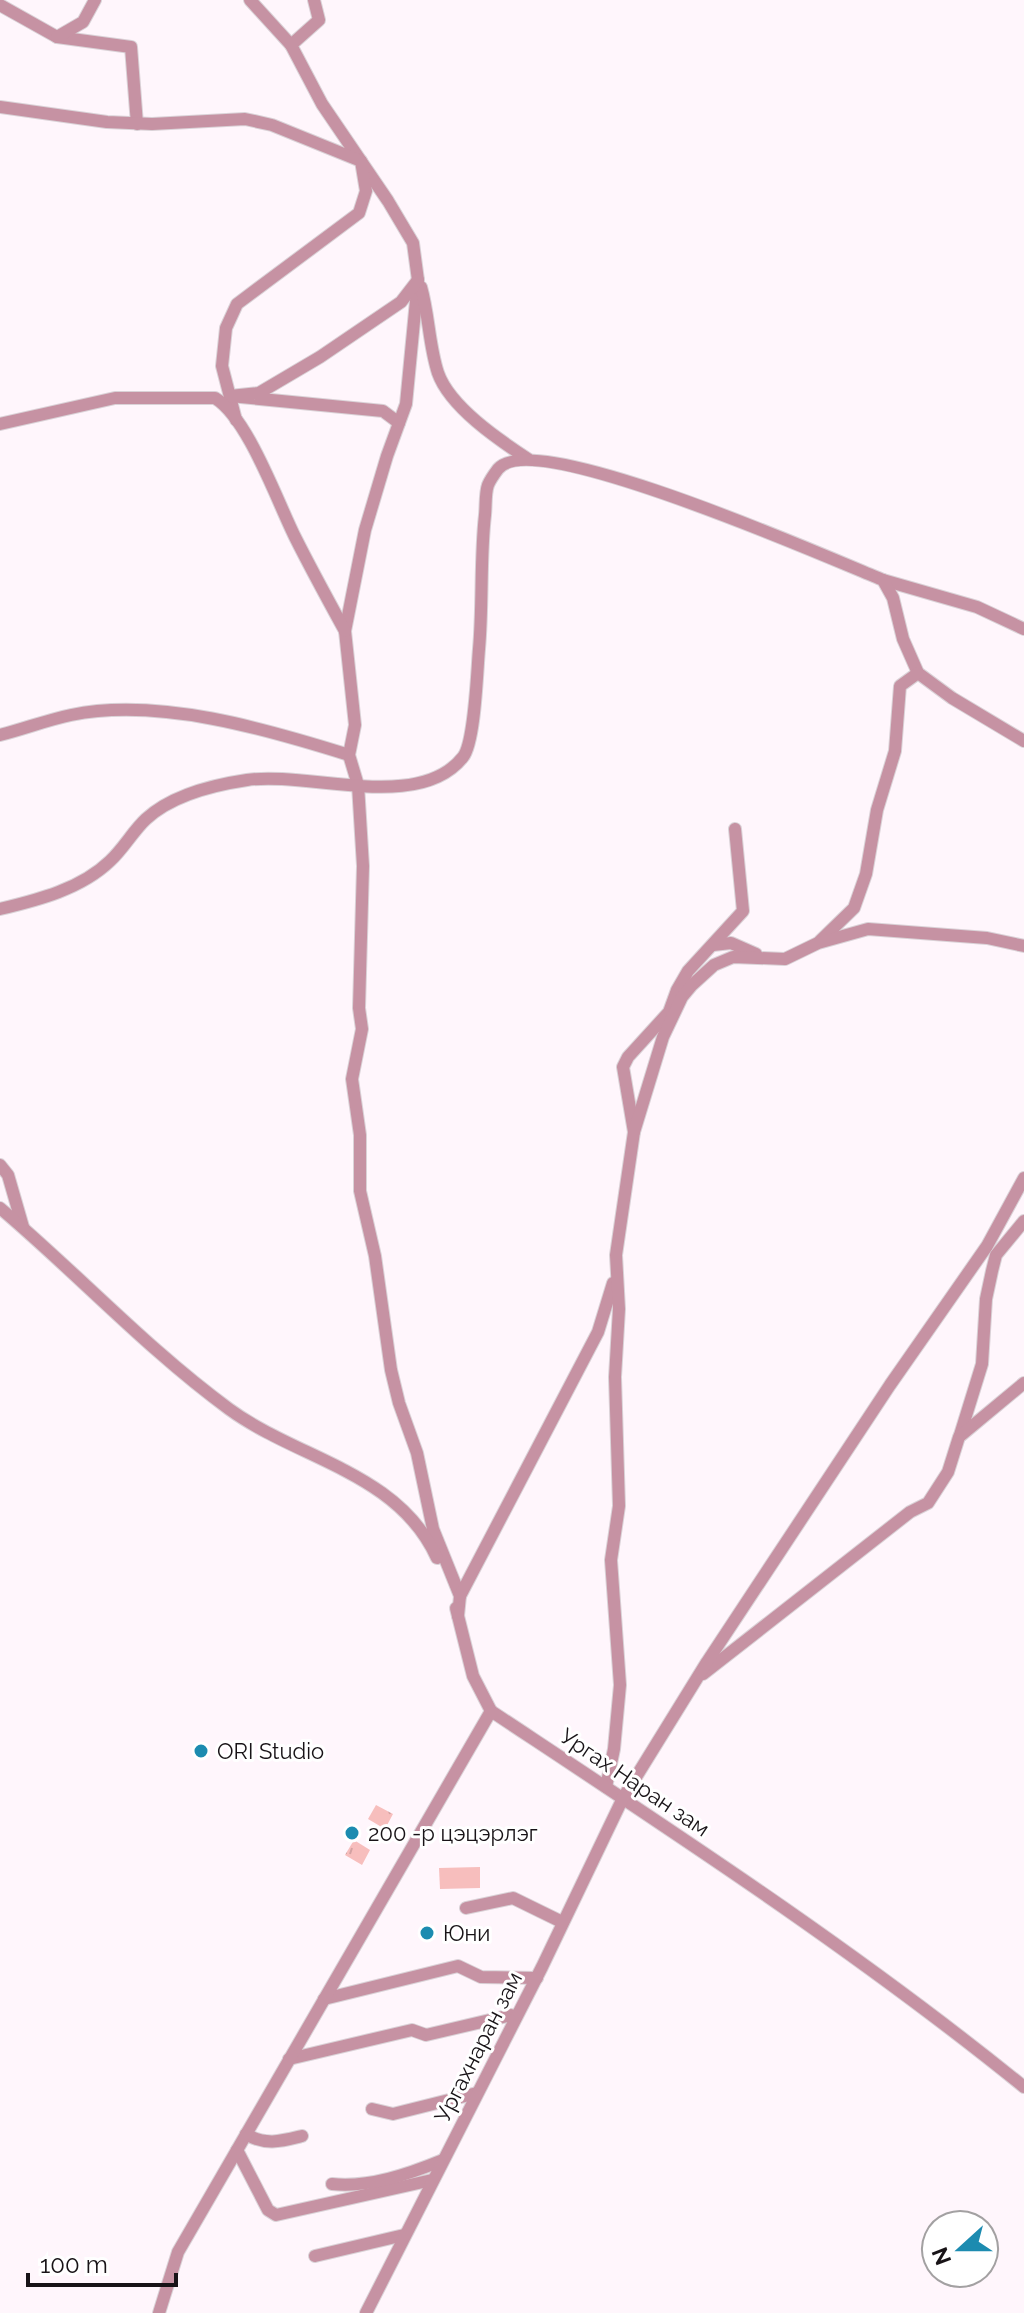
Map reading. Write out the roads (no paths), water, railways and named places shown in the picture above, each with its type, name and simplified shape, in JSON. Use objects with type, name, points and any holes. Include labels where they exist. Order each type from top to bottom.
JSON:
[{"type":"street","points":[[57,37],[83,22],[95,0]]},
{"type":"street","points":[[250,0],[291,45],[322,104],[413,243],[438,374],[446,390],[473,417],[531,460]]},
{"type":"street","points":[[291,45],[319,20],[314,0]]},
{"type":"street","points":[[0,5],[57,37],[131,47],[137,124]]},
{"type":"street","points":[[0,107],[137,124],[245,119],[272,125],[361,161]]},
{"type":"street","points":[[236,420],[222,366],[226,328],[237,304],[359,213],[366,191],[361,161]]},
{"type":"street","points":[[230,396],[259,393],[320,357],[401,302],[418,280]]},
{"type":"street","points":[[418,280],[406,404],[365,530],[345,631],[355,725],[349,755],[358,785],[363,866],[359,1008],[362,1029],[352,1079],[360,1135],[360,1191],[375,1256],[399,1403],[417,1453],[433,1529],[460,1596]]},
{"type":"street","points":[[230,396],[383,411],[399,423]]},
{"type":"street","points":[[0,424],[115,398],[215,398],[229,406],[345,631]]},
{"type":"street","points":[[0,909],[45,898],[87,878],[110,861],[147,817],[175,800],[204,789],[250,780],[288,779],[374,788],[414,784],[448,773],[466,754],[474,711],[488,485],[501,466],[517,459],[553,463],[629,480],[883,580],[977,607],[1024,629]]},
{"type":"street","points":[[883,580],[893,598],[903,639],[918,673],[952,698],[1024,741]]},
{"type":"street","points":[[818,943],[854,908],[866,874],[877,810],[895,751],[900,686],[918,673]]},
{"type":"street","points":[[0,735],[73,715],[132,710],[193,716],[251,728],[349,755]]},
{"type":"street","points":[[634,1132],[623,1067],[628,1057],[669,1012],[688,971],[743,911],[735,829]]},
{"type":"street","points":[[710,946],[731,943],[762,957],[785,959],[818,943],[868,929],[987,938],[1024,946]]},
{"type":"street","points":[[458,1616],[460,1596],[598,1332],[616,1273],[634,1132],[657,1051],[710,946]]},
{"type":"street","points":[[682,997],[720,961],[733,957],[762,957]]},
{"type":"street","points":[[0,1165],[8,1175],[23,1227]]},
{"type":"street","name":"Ургахнаран зам","points":[[366,2313],[537,1978],[623,1798],[881,1399],[987,1246],[1024,1178]]},
{"type":"street","points":[[0,1208],[230,1410],[309,1453],[352,1472],[382,1491],[410,1515],[433,1549],[450,1586],[473,1676],[491,1711],[178,2252],[159,2313]]},
{"type":"street","points":[[700,1676],[910,1512],[928,1503],[948,1472],[982,1364],[986,1299],[996,1255],[1024,1221]]},
{"type":"street","points":[[606,1787],[614,1749],[620,1685],[611,1560],[617,1532],[619,1483],[615,1377],[619,1309],[616,1273]]},
{"type":"street","points":[[959,1437],[1024,1383]]},
{"type":"street","name":"Ургах Наран зам","points":[[491,1711],[744,1879],[945,2023],[1024,2087]]},
{"type":"street","points":[[466,1908],[513,1898],[562,1922]]},
{"type":"street","points":[[324,1999],[458,1966],[481,1977],[537,1978]]},
{"type":"street","points":[[289,2059],[412,2030],[426,2035],[511,2015],[516,2017]]},
{"type":"street","points":[[372,2109],[393,2114],[477,2093]]},
{"type":"street","points":[[246,2134],[253,2139],[274,2143],[302,2136]]},
{"type":"street","points":[[237,2150],[268,2210],[276,2215],[432,2180]]},
{"type":"street","points":[[332,2184],[350,2186],[403,2175],[443,2160]]},
{"type":"street","points":[[315,2256],[404,2235]]},
{"type":"place","name":"ORI Studio","points":[[201,1751]]},
{"type":"place","name":"200 -р цэцэрлэг","points":[[352,1833]]},
{"type":"place","name":"Юни","points":[[427,1933]]}]
